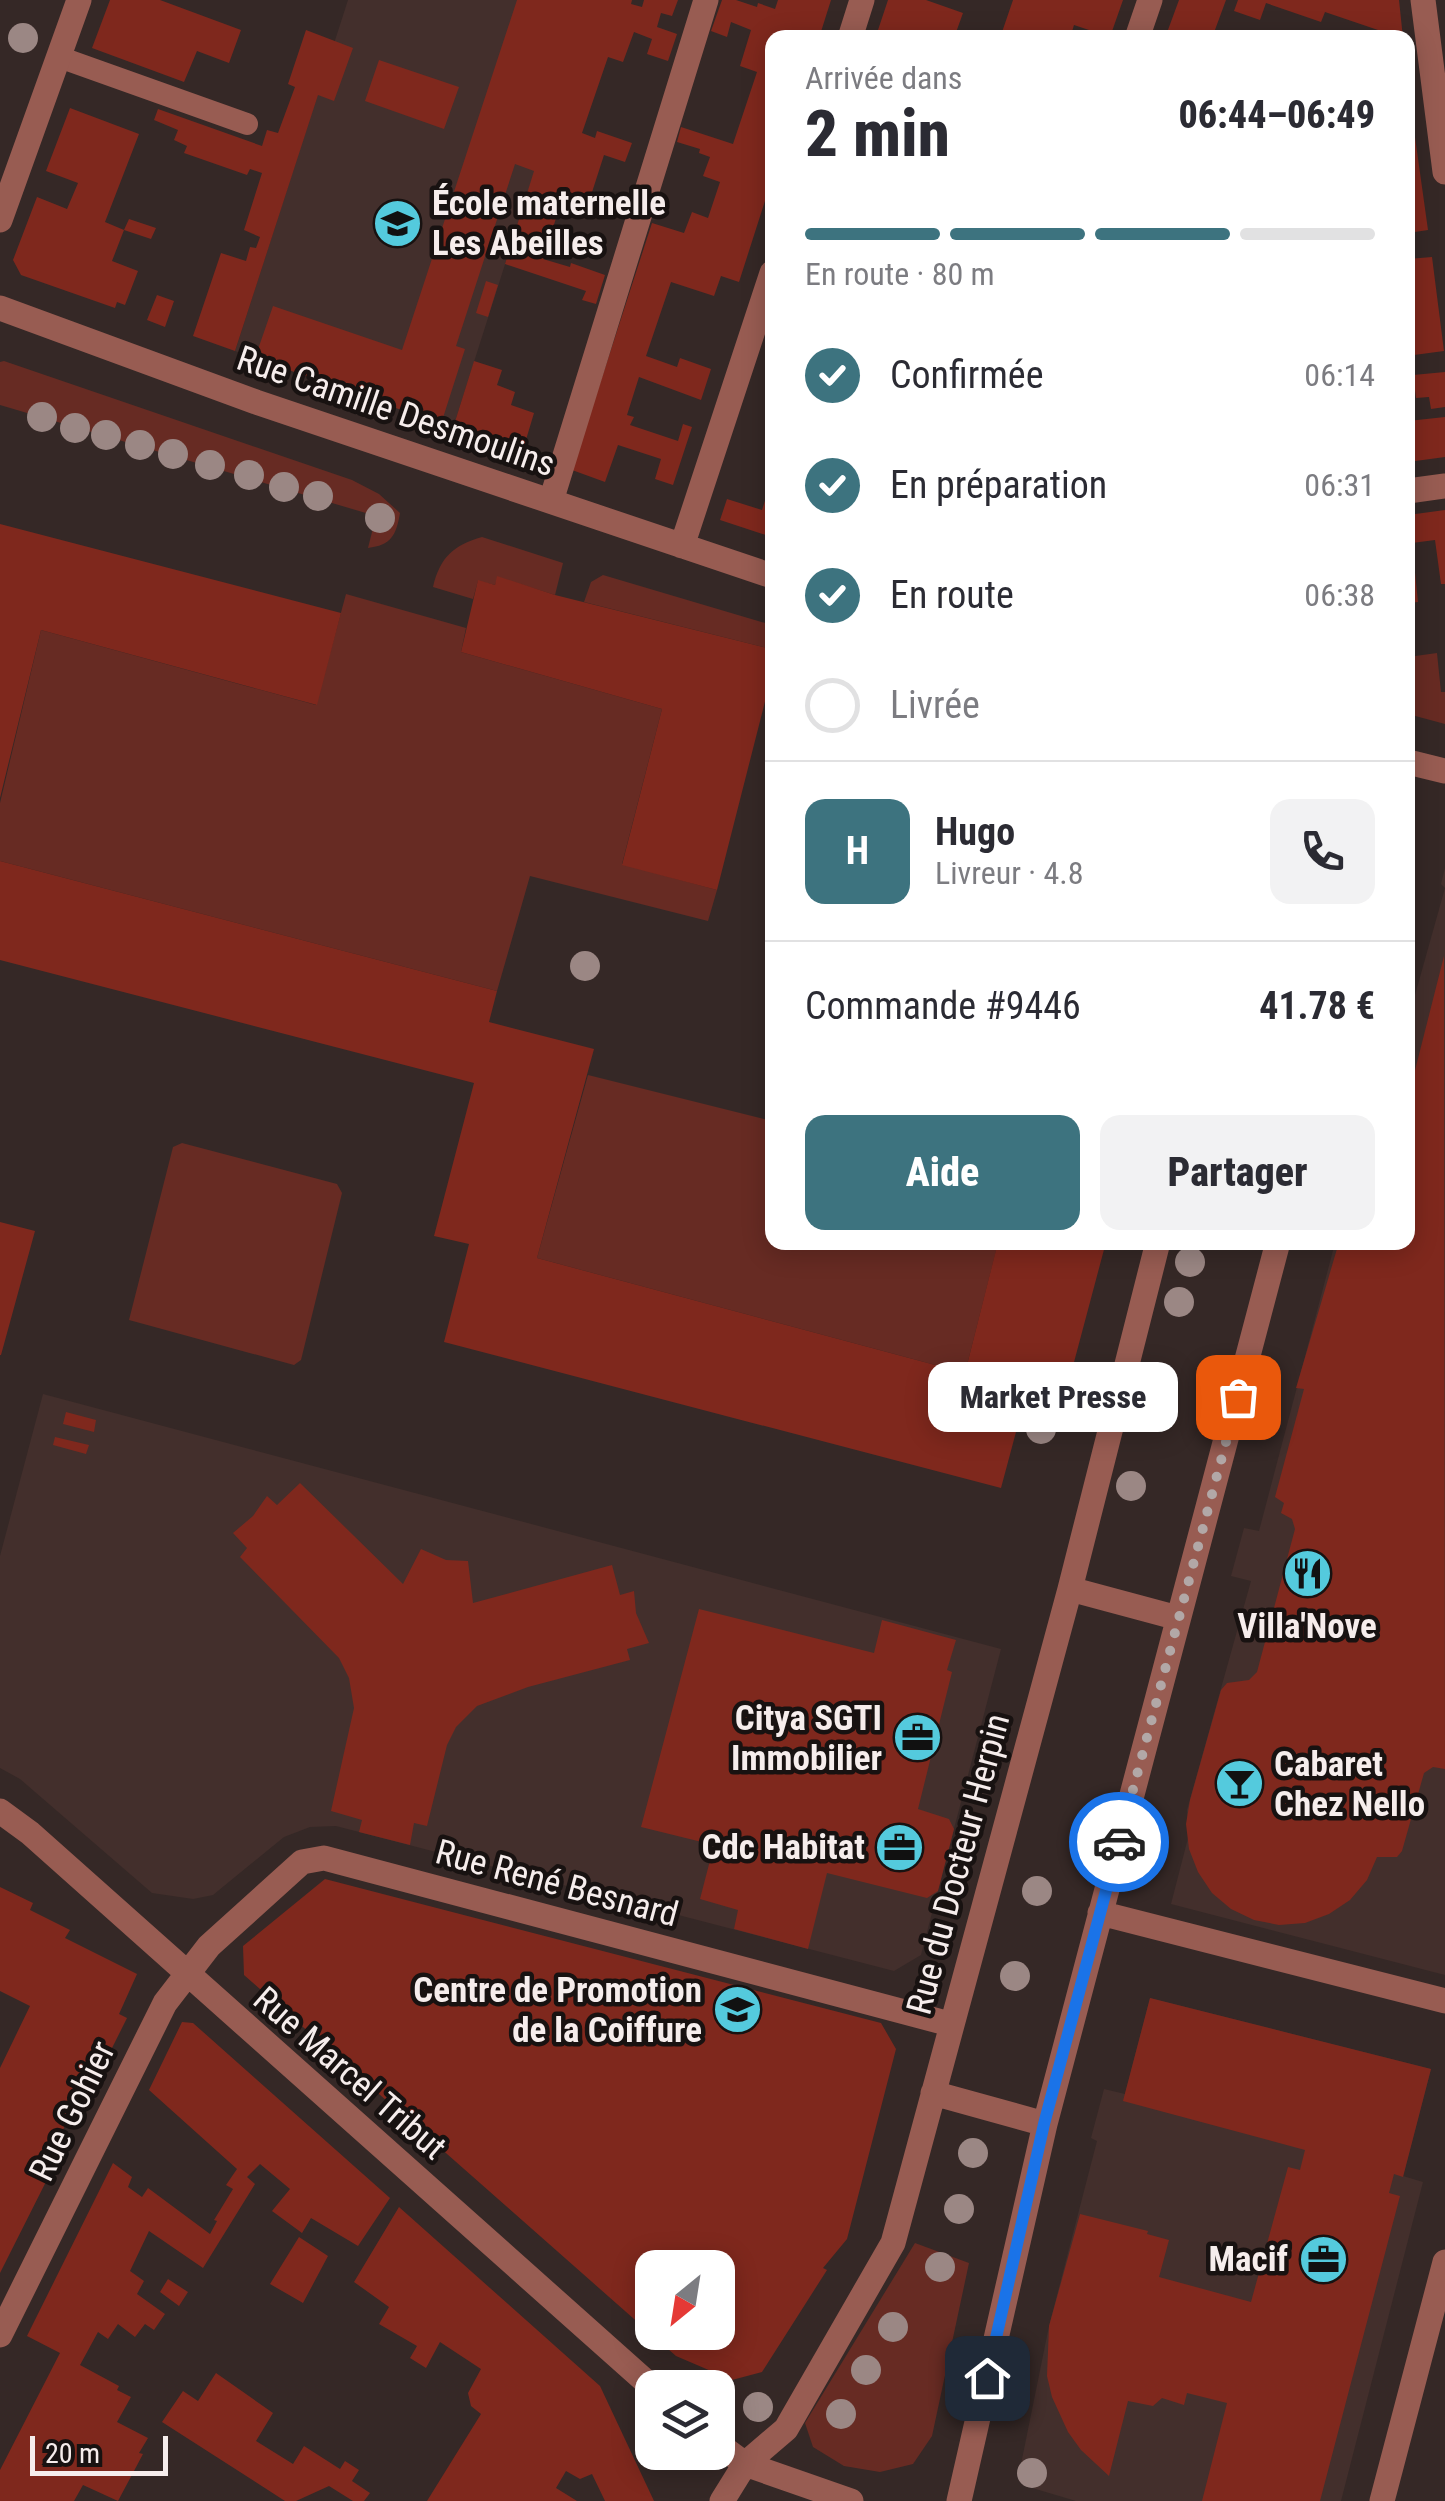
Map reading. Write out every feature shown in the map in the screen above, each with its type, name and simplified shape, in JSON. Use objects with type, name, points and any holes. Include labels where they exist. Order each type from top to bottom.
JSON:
[{"type":"street","points":[[0,220],[79,0]]},
{"type":"street","points":[[551,501],[706,0]]},
{"type":"street","points":[[853,30],[862,0]]},
{"type":"street","points":[[1140,30],[1150,0]]},
{"type":"street","points":[[1423,0],[1445,172]]},
{"type":"street","points":[[682,546],[765,294]]},
{"type":"street","name":"Rue Camille Desmoulins","points":[[0,308],[256,402],[765,572]]},
{"type":"street","points":[[1415,490],[1445,486]]},
{"type":"street","points":[[1415,764],[1445,771]]},
{"type":"street","name":"Rue du Docteur Herpin","points":[[722,2501],[745,2464],[786,2429],[894,2243],[1070,1588],[1156,1250]]},
{"type":"street","points":[[959,2501],[1044,2124],[1276,1250]]},
{"type":"street","points":[[1070,1588],[1178,1618]]},
{"type":"street","name":"Rue Marcel Tribut","points":[[0,1811],[30,1833],[635,2372]]},
{"type":"street","name":"Rue René Besnard","points":[[188,1976],[210,1946],[302,1862],[324,1858],[950,2024]]},
{"type":"street","points":[[1100,1914],[1445,2001]]},
{"type":"street","name":"Rue Gohier","points":[[0,2336],[165,2003],[188,1976]]},
{"type":"street","points":[[932,2093],[1044,2124]]},
{"type":"street","points":[[1382,2501],[1445,2262]]},
{"type":"street","points":[[735,2457],[745,2464],[850,2501]]},
{"type":"lane","points":[[59,57],[246,124]]},
{"type":"shaded area","name":"École maternelle Les Abeilles","points":[[348,0],[589,0],[453,428],[235,351]]},
{"type":"shaded area","points":[[0,362],[352,480],[379,494],[400,513],[394,533],[387,542],[368,548],[376,516],[0,405]]},
{"type":"shaded area","points":[[482,537],[563,563],[555,595],[498,577],[495,585],[478,581],[473,599],[433,587],[450,554]]},
{"type":"shaded area","points":[[603,575],[765,623],[765,647],[584,602],[591,582]]},
{"type":"shaded area","points":[[346,594],[466,628],[461,652],[662,709],[622,864],[717,890],[708,921],[530,876],[497,991],[0,861],[0,803],[41,630],[316,705]]},
{"type":"shaded area","points":[[1437,653],[1441,692],[1445,692],[1445,724],[1415,716],[1415,656]]},
{"type":"shaded area","points":[[1445,888],[1445,1975],[1171,1904],[1188,1838],[1187,1810],[1251,1581],[1231,1576],[1244,1528],[1259,1531],[1333,1250],[1415,1250],[1415,995]]},
{"type":"shaded area","points":[[588,1075],[765,1119],[765,1250],[996,1250],[965,1373],[537,1258]]},
{"type":"shaded area","points":[[182,1143],[337,1184],[342,1193],[301,1360],[294,1365],[129,1320],[173,1147]]},
{"type":"shaded area","points":[[43,1394],[1001,1649],[921,1955],[894,1971],[336,1826],[310,1827],[284,1837],[213,1895],[193,1899],[152,1893],[20,1779],[0,1768],[0,1556]]},
{"type":"shaded area","name":"Macif","points":[[1150,1998],[1431,2069],[1403,2176],[1423,2182],[1341,2501],[1076,2501],[1021,2481],[1019,2474],[1049,2326],[1097,2141],[1091,2138],[1104,2089],[1125,2094]]},
{"type":"shaded area","points":[[915,2243],[969,2263],[932,2436],[913,2464],[880,2472],[844,2466],[813,2447],[805,2423]]},
{"type":"building","points":[[110,0],[160,0],[241,30],[229,63],[197,51],[184,82],[92,48]]},
{"type":"building","points":[[517,0],[632,0],[631,4],[642,7],[644,0],[678,0],[672,16],[661,13],[657,27],[677,34],[668,61],[647,54],[652,39],[634,32],[623,62],[608,57],[582,133],[595,138],[597,131],[632,143],[625,162],[604,155],[584,217],[559,209],[543,259],[570,267],[571,263],[605,275],[596,304],[582,300],[586,291],[505,264],[534,171],[515,164],[456,346],[465,349],[441,424],[255,358],[273,306],[402,350]]},
{"type":"building","points":[[722,0],[757,7],[758,3],[775,9],[778,0],[831,0],[822,30],[765,30],[765,201],[739,282],[721,276],[714,296],[671,282],[646,356],[677,367],[680,358],[711,369],[701,400],[639,377],[627,415],[634,417],[630,425],[678,441],[683,424],[692,427],[673,485],[655,479],[661,459],[618,445],[605,482],[572,470],[652,223],[684,233],[692,212],[708,218],[720,182],[703,176],[710,157],[699,153],[700,149],[677,142],[681,127],[733,144],[757,72],[740,66],[751,30],[731,22],[727,37],[711,31]]},
{"type":"building","points":[[888,0],[926,0],[963,13],[957,30],[878,30]]},
{"type":"building","points":[[1013,0],[1123,0],[1112,30],[1089,30],[1074,25],[1072,30],[1003,30]]},
{"type":"building","points":[[1179,0],[1226,0],[1215,30],[1168,30]]},
{"type":"building","points":[[1238,0],[1399,0],[1402,30],[1378,30],[1325,12],[1321,22],[1266,3],[1260,20],[1234,11]]},
{"type":"building","points":[[306,30],[353,48],[334,101],[318,95],[235,351],[193,336],[221,253],[246,261],[250,247],[256,248],[260,237],[244,230],[262,173],[250,169],[247,175],[184,153],[187,146],[174,140],[178,130],[154,120],[158,109],[262,146],[267,130],[278,133],[295,87],[288,84]]},
{"type":"building","points":[[379,60],[459,87],[444,129],[365,101]]},
{"type":"building","points":[[70,108],[139,134],[105,222],[124,230],[112,261],[138,271],[125,305],[117,302],[115,308],[21,275],[13,260],[37,197],[67,209],[78,183],[46,171]]},
{"type":"building","points":[[1415,137],[1428,230],[1415,232]]},
{"type":"building","points":[[129,219],[156,228],[151,239],[124,230]]},
{"type":"building","points":[[1432,257],[1444,351],[1415,355],[1415,258]]},
{"type":"building","points":[[486,281],[498,285],[488,317],[476,313]]},
{"type":"building","points":[[157,295],[174,301],[165,327],[147,320]]},
{"type":"building","points":[[474,361],[502,370],[497,385],[515,392],[511,405],[534,413],[522,453],[453,428]]},
{"type":"building","points":[[1445,372],[1445,407],[1431,409],[1429,397],[1416,398],[1415,375]]},
{"type":"building","points":[[1445,417],[1445,457],[1415,461],[1415,420]]},
{"type":"building","points":[[727,499],[762,510],[765,501],[765,535],[720,520]]},
{"type":"building","points":[[1445,510],[1445,584],[1441,584],[1435,540],[1415,543],[1415,514]]},
{"type":"building","points":[[0,524],[341,613],[317,705],[41,630],[0,798]]},
{"type":"building","points":[[497,576],[555,595],[765,648],[765,701],[717,890],[622,865],[662,709],[461,652],[478,580],[495,585]]},
{"type":"building","points":[[0,861],[497,991],[489,1022],[594,1049],[537,1258],[965,1373],[996,1250],[1104,1250],[1069,1381],[1032,1372],[1001,1488],[444,1342],[469,1244],[434,1236],[474,1083],[0,960]]},
{"type":"building","points":[[1444,956],[1445,1769],[1433,1767],[1424,1773],[1397,1857],[1377,1857],[1367,1880],[1350,1900],[1329,1914],[1305,1923],[1279,1925],[1254,1920],[1231,1909],[1212,1893],[1189,1849],[1186,1824],[1221,1690],[1227,1683],[1249,1680],[1257,1672],[1295,1529],[1292,1519],[1281,1513],[1284,1503],[1275,1497],[1304,1389],[1296,1388],[1337,1250],[1415,1250],[1415,1070]]},
{"type":"building","points":[[0,1222],[35,1231],[1,1355],[0,1355]]},
{"type":"building","points":[[66,1412],[96,1420],[94,1432],[63,1424]]},
{"type":"building","points":[[55,1437],[89,1445],[86,1454],[53,1445]]},
{"type":"building","points":[[300,1483],[403,1584],[421,1549],[446,1560],[468,1561],[473,1603],[612,1565],[620,1595],[634,1591],[636,1613],[649,1643],[627,1649],[630,1660],[528,1687],[477,1706],[456,1727],[447,1745],[427,1826],[414,1823],[410,1845],[359,1832],[362,1820],[331,1811],[354,1708],[349,1678],[339,1658],[240,1557],[247,1548],[233,1533],[253,1516],[267,1496],[277,1505]]},
{"type":"building","points":[[699,1609],[874,1653],[882,1620],[956,1640],[947,1670],[952,1672],[918,1809],[949,1819],[954,1829],[938,1891],[927,1898],[827,1873],[808,1949],[734,1929],[738,1910],[700,1899],[714,1845],[641,1827]]},
{"type":"building","points":[[325,1879],[881,2023],[896,2049],[847,2239],[823,2268],[827,2270],[762,2372],[735,2379],[735,2370],[709,2370],[676,2356],[669,2350],[735,2350],[735,2250],[635,2250],[635,2320],[244,1975],[243,1946]]},
{"type":"building","points":[[0,1887],[33,1903],[30,1910],[70,1930],[65,1938],[137,1974],[119,2014],[127,2018],[101,2070],[94,2066],[60,2136],[67,2140],[0,2273],[0,2068],[30,2006],[0,1991]]},
{"type":"building","name":"Macif","points":[[1150,1998],[1431,2069],[1403,2177],[1394,2174],[1389,2193],[1400,2196],[1320,2501],[1202,2501],[1227,2403],[1187,2393],[1184,2405],[1162,2398],[1153,2406],[1128,2401],[1109,2476],[1068,2432],[1052,2397],[1047,2376],[1049,2326],[1080,2214],[1169,2240],[1159,2277],[1251,2302],[1288,2167],[1300,2170],[1305,2150],[1123,2101]]},
{"type":"building","points":[[182,2022],[193,2023],[390,2198],[358,2246],[311,2218],[302,2233],[272,2211],[290,2189],[260,2164],[247,2177],[255,2184],[203,2268],[149,2231],[130,2271],[144,2281],[137,2294],[165,2314],[154,2330],[145,2324],[135,2337],[118,2324],[108,2339],[98,2332],[80,2365],[131,2397],[117,2422],[148,2438],[118,2501],[83,2485],[74,2501],[0,2501],[0,2470],[60,2353],[27,2336],[113,2163],[132,2177],[128,2187],[142,2197],[148,2188],[210,2234],[233,2189],[226,2185],[237,2169],[149,2090]]},
{"type":"building","points":[[399,2207],[600,2386],[635,2461],[635,2470],[639,2470],[654,2501],[605,2501],[592,2474],[580,2479],[566,2471],[556,2488],[577,2501],[427,2501],[481,2414],[471,2406],[468,2393],[481,2369],[440,2342],[426,2368],[410,2358],[417,2346],[379,2324],[389,2307],[354,2282]]},
{"type":"building","points":[[299,2237],[328,2256],[303,2303],[270,2284]]},
{"type":"building","points":[[168,2279],[188,2292],[179,2306],[160,2292]]},
{"type":"building","points":[[216,2373],[273,2413],[256,2441],[293,2464],[304,2446],[340,2469],[345,2461],[359,2470],[352,2481],[370,2493],[364,2501],[353,2501],[329,2486],[296,2501],[285,2501],[162,2422],[183,2391],[198,2401]]},
{"type":"way so far","points":[[1119,1842],[1238,1397]]},
{"type":"place","name":"École maternelle Les Abeilles","points":[[397,223]]},
{"type":"place","name":"Market Presse","points":[[1238,1397]]},
{"type":"place","name":"Villa'Nove","points":[[1307,1574]]},
{"type":"place","name":"Citya SGTI Immobilier","points":[[917,1738]]},
{"type":"place","name":"Cabaret Chez Nello","points":[[1239,1784]]},
{"type":"place","name":"Cdc Habitat","points":[[900,1847]]},
{"type":"place","name":"Centre de Promotion de la Coiffure","points":[[737,2010]]},
{"type":"place","name":"Macif","points":[[1323,2259]]},
{"type":"route","points":[[987,2378],[1044,2124],[1119,1842]]}]
